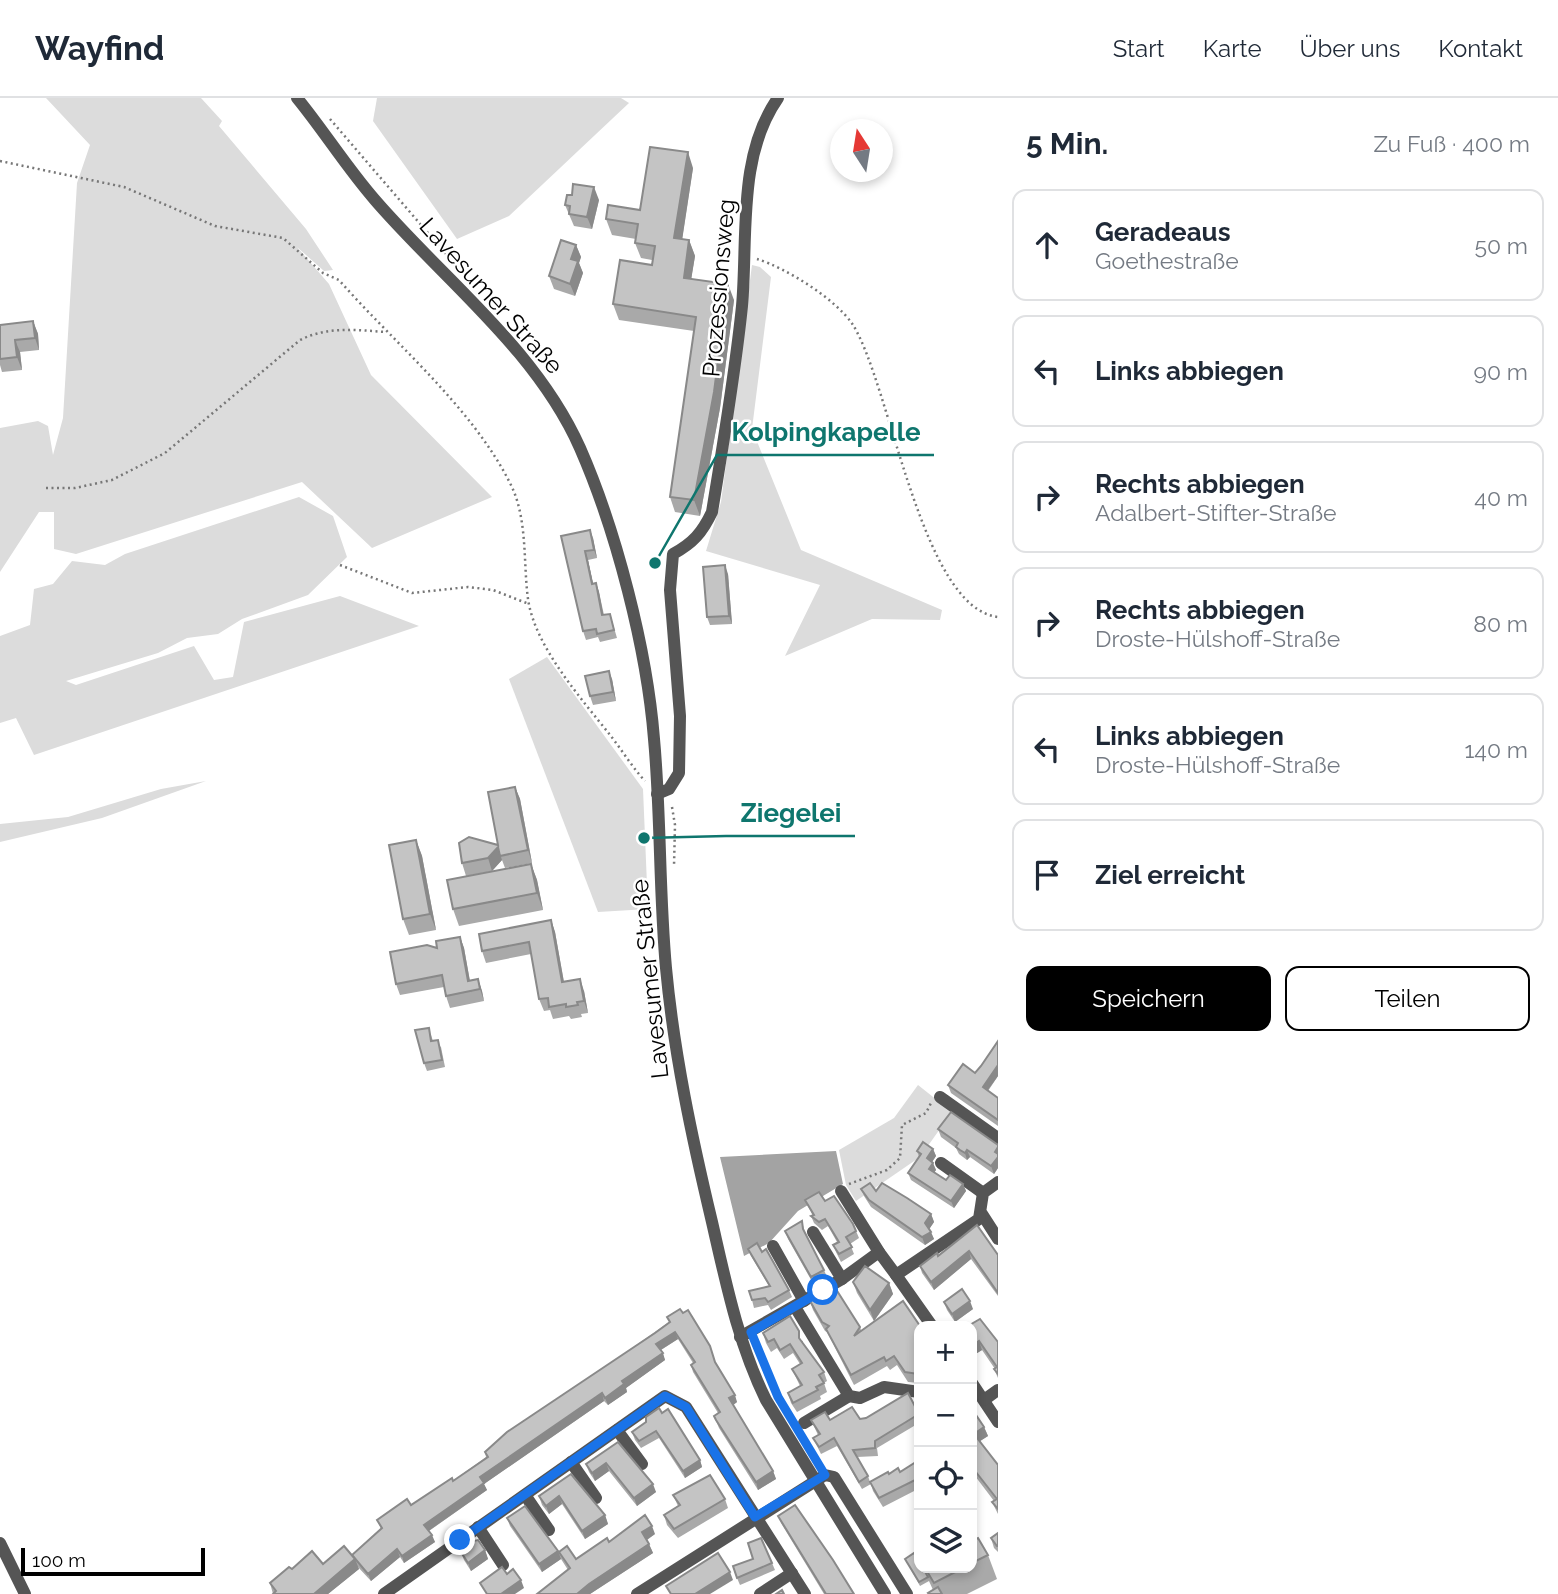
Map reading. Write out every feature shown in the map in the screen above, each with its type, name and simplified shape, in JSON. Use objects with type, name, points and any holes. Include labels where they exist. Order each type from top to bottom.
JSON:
[{"type":"street","name":"Lavesumer Straße","points":[[297,98],[376,201],[525,360],[567,421],[601,506],[632,617],[652,714],[663,792],[661,911],[677,1056],[697,1160],[740,1337],[766,1400],[885,1594]]},
{"type":"street","name":"Prozessionsweg","points":[[663,792],[680,773],[681,745],[670,590],[673,554],[692,543],[704,529],[712,512],[742,305],[744,255],[757,140],[763,123],[778,98]]},
{"type":"street","points":[[940,1097],[998,1138]]},
{"type":"street","points":[[941,1163],[984,1193]]},
{"type":"street","points":[[896,1276],[979,1219],[984,1193],[998,1182]]},
{"type":"street","points":[[841,1191],[879,1252],[928,1321]]},
{"type":"street","points":[[982,1213],[998,1239]]},
{"type":"street","points":[[813,1232],[842,1279]]},
{"type":"street","points":[[773,1246],[799,1304],[849,1396]]},
{"type":"street","points":[[740,1337],[842,1279],[879,1252]]},
{"type":"street","points":[[973,1384],[998,1422]]},
{"type":"street","points":[[804,1423],[849,1396],[860,1398],[884,1387],[914,1391]]},
{"type":"street","points":[[984,1400],[998,1390]]},
{"type":"street","points":[[384,1594],[665,1396],[686,1407],[804,1594]]},
{"type":"street","points":[[617,1430],[642,1464]]},
{"type":"street","points":[[571,1462],[596,1498]]},
{"type":"street","points":[[638,1594],[755,1517],[825,1475],[834,1477],[907,1594]]},
{"type":"street","points":[[525,1495],[548,1530]]},
{"type":"street","points":[[478,1527],[503,1565]]},
{"type":"street","points":[[0,1543],[26,1594]]},
{"type":"street","points":[[760,1594],[792,1573]]},
{"type":"path","points":[[329,118],[466,277]]},
{"type":"path","points":[[0,161],[124,187],[215,226],[283,238],[323,273],[339,280],[440,387],[512,485],[523,536],[529,604],[537,629],[567,680],[663,792],[675,825],[673,869]]},
{"type":"path","points":[[744,255],[768,262],[820,294],[840,308],[853,326],[879,387],[915,502],[947,576],[974,610],[998,617]]},
{"type":"path","points":[[47,488],[75,488],[112,480],[165,453],[300,340],[312,334],[329,329],[386,332]]},
{"type":"path","points":[[340,565],[401,591],[412,593],[468,587],[493,590],[529,604]]},
{"type":"path","points":[[841,1191],[854,1180],[887,1170],[900,1158],[902,1125],[926,1112],[935,1096],[940,1097]]},
{"type":"shaded area","points":[[46,98],[201,98],[222,121],[219,126],[306,229],[333,270],[324,271],[297,247],[329,284],[371,375],[492,497],[372,548],[302,482],[76,554],[54,549],[54,512],[39,512],[0,572],[0,428],[38,421],[48,426],[53,455],[63,418],[77,183],[90,145]]},
{"type":"shaded area","points":[[377,98],[621,98],[629,103],[509,216],[457,239],[373,121]]},
{"type":"shaded area","points":[[752,265],[760,267],[771,277],[752,429],[801,550],[942,610],[940,620],[872,619],[785,656],[820,585],[706,551],[721,502]]},
{"type":"shaded area","points":[[299,497],[333,516],[347,557],[308,595],[242,619],[218,634],[187,638],[158,653],[66,681],[76,685],[194,646],[214,680],[233,677],[244,622],[340,596],[419,626],[34,755],[16,718],[0,723],[0,636],[30,625],[34,589],[53,584],[72,561],[105,565],[125,554]]},
{"type":"shaded area","points":[[547,657],[643,789],[648,909],[598,912],[509,679]]},
{"type":"shaded area","points":[[206,781],[102,818],[0,842],[0,824],[68,817],[161,789]]},
{"type":"shaded area","points":[[918,1085],[952,1112],[920,1157],[856,1201],[846,1185],[839,1150],[894,1118]]},
{"type":"shaded area","points":[[836,1151],[843,1184],[798,1211],[769,1243],[744,1256],[720,1157]]},
{"type":"building","points":[[650,147],[688,152],[674,238],[689,240],[684,278],[728,284],[714,392],[694,500],[670,497],[696,317],[613,304],[620,260],[652,265],[655,246],[635,243],[638,224],[606,219],[608,205],[640,210]]},
{"type":"building","points":[[573,184],[594,187],[587,217],[569,214],[570,206],[565,205],[567,195],[572,195]]},
{"type":"building","points":[[561,240],[576,245],[571,259],[578,261],[570,284],[549,276]]},
{"type":"building","points":[[33,321],[35,338],[15,340],[17,357],[0,359],[0,325]]},
{"type":"building","points":[[590,530],[594,550],[585,551],[592,584],[596,583],[602,615],[610,614],[614,630],[597,634],[596,629],[583,631],[561,536]]},
{"type":"building","points":[[725,565],[729,616],[707,617],[703,567]]},
{"type":"building","points":[[609,671],[613,692],[590,696],[585,676]]},
{"type":"building","points":[[515,787],[528,850],[500,856],[498,847],[488,858],[462,863],[459,843],[469,837],[498,845],[488,792]]},
{"type":"building","points":[[416,840],[430,914],[403,919],[389,845]]},
{"type":"building","points":[[531,864],[537,893],[453,909],[447,880]]},
{"type":"building","points":[[551,920],[562,982],[580,979],[584,1001],[577,1002],[578,1005],[549,1007],[548,998],[539,999],[529,942],[482,951],[479,934]]},
{"type":"building","points":[[460,937],[468,981],[478,979],[480,989],[446,996],[442,975],[396,984],[390,952],[427,945],[437,948],[436,941]]},
{"type":"building","points":[[429,1028],[431,1041],[438,1040],[442,1060],[424,1063],[415,1030]]},
{"type":"building","points":[[998,1041],[998,1065],[983,1087],[998,1098],[998,1120],[948,1085],[963,1064],[975,1073]]},
{"type":"building","points":[[951,1112],[998,1145],[995,1152],[998,1157],[991,1166],[967,1150],[965,1153],[960,1150],[956,1147],[958,1143],[938,1129]]},
{"type":"building","points":[[923,1142],[933,1149],[927,1158],[933,1163],[929,1169],[946,1180],[950,1175],[963,1184],[951,1201],[908,1173],[921,1154],[917,1151]]},
{"type":"building","points":[[870,1183],[876,1191],[882,1183],[931,1214],[925,1223],[931,1232],[922,1237],[869,1200],[861,1189]]},
{"type":"building","points":[[819,1192],[825,1201],[834,1196],[856,1231],[846,1237],[852,1247],[839,1254],[833,1245],[839,1242],[825,1219],[819,1222],[811,1216],[814,1215],[805,1200]]},
{"type":"building","points":[[802,1221],[803,1229],[824,1270],[811,1277],[785,1231]]},
{"type":"building","points":[[977,1225],[998,1255],[998,1293],[969,1251],[931,1282],[920,1266],[937,1253],[938,1256]]},
{"type":"building","points":[[757,1243],[762,1252],[766,1249],[789,1290],[768,1302],[765,1298],[752,1300],[749,1291],[770,1286],[748,1249]]},
{"type":"building","points":[[865,1266],[889,1283],[870,1310],[853,1282]]},
{"type":"building","points":[[834,1286],[860,1327],[854,1336],[903,1301],[917,1321],[914,1321],[914,1373],[905,1372],[894,1356],[886,1361],[884,1357],[851,1375],[826,1329],[829,1326],[822,1322],[810,1301]]},
{"type":"building","points":[[962,1289],[970,1301],[952,1314],[944,1302]]},
{"type":"building","points":[[680,1309],[683,1313],[688,1310],[710,1346],[715,1362],[735,1395],[729,1398],[773,1471],[756,1482],[716,1420],[714,1416],[720,1412],[691,1365],[695,1362],[675,1332],[656,1344],[663,1353],[622,1381],[624,1384],[605,1398],[602,1393],[480,1477],[484,1483],[424,1525],[432,1535],[402,1556],[397,1549],[368,1574],[352,1555],[382,1528],[377,1520],[407,1499],[411,1505],[488,1457],[485,1452],[507,1432],[655,1333],[670,1322],[667,1317]]},
{"type":"building","points":[[790,1316],[799,1331],[799,1338],[824,1372],[819,1375],[824,1383],[816,1387],[818,1390],[793,1403],[788,1393],[802,1385],[792,1369],[802,1363],[790,1344],[780,1350],[774,1339],[768,1342],[763,1333]]},
{"type":"building","points":[[980,1319],[998,1342],[998,1374],[994,1369],[997,1367],[979,1341],[977,1342],[977,1321]]},
{"type":"building","points":[[908,1393],[914,1404],[914,1417],[875,1441],[875,1448],[853,1450],[868,1476],[859,1482],[834,1438],[819,1447],[813,1438],[820,1434],[811,1420],[825,1412],[830,1420],[852,1407],[860,1419]]},
{"type":"building","points":[[659,1408],[662,1413],[668,1409],[700,1460],[683,1471],[656,1431],[639,1441],[632,1432]]},
{"type":"building","points":[[977,1416],[984,1427],[977,1432]]},
{"type":"building","points":[[977,1438],[998,1465],[998,1509],[992,1502],[997,1499],[977,1473]]},
{"type":"building","points":[[618,1442],[653,1484],[634,1498],[606,1463],[592,1473],[586,1464]]},
{"type":"building","points":[[914,1463],[914,1480],[879,1498],[870,1482],[898,1468],[900,1472]]},
{"type":"building","points":[[571,1474],[605,1515],[582,1531],[559,1496],[546,1506],[539,1496]]},
{"type":"building","points":[[710,1475],[725,1499],[674,1529],[664,1515],[680,1505],[673,1495]]},
{"type":"building","points":[[795,1505],[854,1594],[826,1594],[778,1516]]},
{"type":"building","points":[[525,1506],[558,1551],[539,1564],[507,1518]]},
{"type":"building","points":[[645,1515],[652,1526],[642,1532],[649,1544],[577,1594],[537,1594],[570,1568],[559,1552],[567,1546],[576,1559],[607,1538],[609,1542]]},
{"type":"building","points":[[998,1533],[998,1546],[997,1546],[991,1538]]},
{"type":"building","points":[[761,1538],[772,1563],[737,1578],[733,1566],[753,1559],[748,1543]]},
{"type":"building","points":[[977,1538],[988,1555],[977,1560]]},
{"type":"building","points":[[478,1540],[485,1550],[468,1563],[461,1552],[468,1542]]},
{"type":"building","points":[[344,1546],[355,1559],[314,1594],[273,1594],[276,1591],[270,1583],[289,1567],[292,1569],[312,1551],[323,1564]]},
{"type":"building","points":[[718,1553],[730,1572],[695,1594],[671,1594],[666,1586]]},
{"type":"building","points":[[914,1553],[914,1573],[926,1573],[928,1577],[919,1582],[905,1559]]},
{"type":"building","points":[[502,1567],[507,1574],[513,1569],[521,1580],[501,1594],[487,1594],[480,1583]]},
{"type":"building","points":[[928,1573],[953,1573],[934,1583]]},
{"type":"building","points":[[938,1587],[942,1594],[928,1593]]},
{"type":"place","name":"Kolpingkapelle","points":[[655,563]]},
{"type":"place","name":"Ziegelei","points":[[644,838]]},
{"type":"route","points":[[460,1540],[665,1396],[686,1407],[755,1517],[825,1475],[778,1397],[751,1332],[823,1290]]}]
